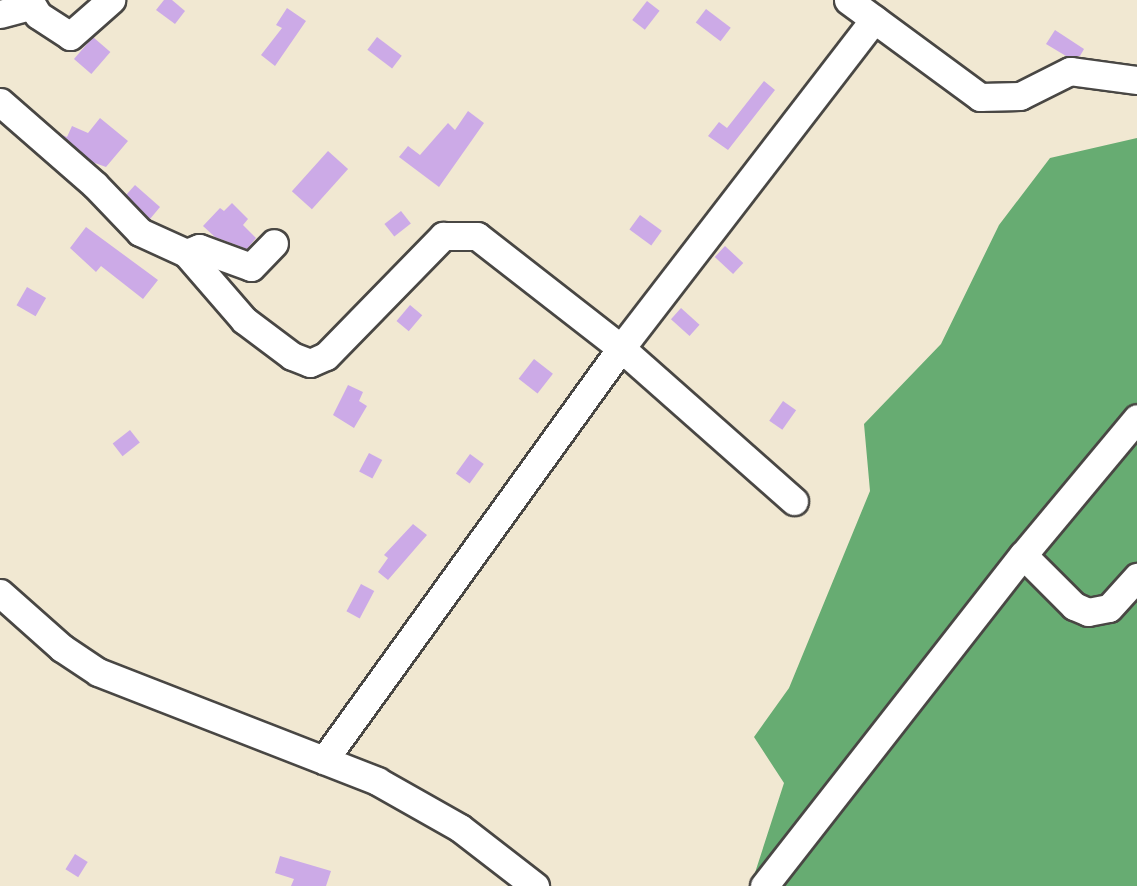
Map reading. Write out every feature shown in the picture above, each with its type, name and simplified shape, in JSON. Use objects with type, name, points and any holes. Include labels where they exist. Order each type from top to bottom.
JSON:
[{"type":"street","points":[[0,14],[29,3],[70,36],[111,0]]},
{"type":"street","points":[[848,0],[980,97],[1020,96],[1070,71],[1137,80]]},
{"type":"street","points":[[324,760],[621,348],[874,19]]},
{"type":"street","points":[[6,108],[95,185],[140,232],[186,253],[244,320],[292,357],[310,363],[326,356],[443,236],[459,234],[477,236],[621,348],[794,501]]},
{"type":"street","points":[[186,253],[199,248],[251,267],[274,243]]},
{"type":"street","points":[[764,886],[1023,555],[1137,418]]},
{"type":"street","points":[[1023,555],[1074,606],[1088,612],[1109,608],[1137,577]]},
{"type":"street","points":[[0,593],[62,648],[98,672],[377,781],[459,828],[535,886]]},
{"type":"green space","points":[[1137,138],[1137,886],[764,886],[752,882],[784,783],[754,737],[789,688],[870,491],[864,424],[941,344],[999,225],[1050,158]]},
{"type":"building","points":[[164,0],[172,0],[185,11],[175,24],[156,10]]},
{"type":"building","points":[[647,1],[660,11],[645,30],[632,20]]},
{"type":"building","points":[[287,8],[306,21],[275,66],[261,55],[282,28],[276,25]]},
{"type":"building","points":[[706,9],[731,28],[721,41],[696,23]]},
{"type":"building","points":[[1055,30],[1084,49],[1080,56],[1066,56],[1046,44]]},
{"type":"building","points":[[93,37],[110,52],[91,74],[74,59]]},
{"type":"building","points":[[377,37],[402,56],[392,68],[367,50]]},
{"type":"building","points":[[764,81],[775,90],[728,150],[708,136],[719,122],[727,128]]},
{"type":"building","points":[[468,111],[484,123],[439,187],[399,157],[408,146],[420,155],[448,123],[455,130]]},
{"type":"building","points":[[100,118],[128,141],[106,167],[92,162],[62,135],[67,137],[72,126],[88,133]]},
{"type":"building","points":[[328,151],[348,169],[312,209],[292,191]]},
{"type":"building","points":[[135,185],[160,207],[150,219],[126,195]]},
{"type":"building","points":[[232,203],[248,219],[243,225],[256,238],[247,249],[215,237],[203,226],[220,208],[224,211]]},
{"type":"building","points":[[401,211],[411,224],[394,237],[384,224]]},
{"type":"building","points":[[640,215],[662,231],[651,245],[629,230]]},
{"type":"building","points":[[86,227],[158,280],[143,299],[101,266],[96,272],[70,248]]},
{"type":"building","points":[[725,246],[743,263],[733,274],[715,257]]},
{"type":"building","points":[[27,287],[46,298],[36,316],[16,305]]},
{"type":"building","points":[[410,305],[422,315],[409,331],[397,321]]},
{"type":"building","points":[[681,308],[700,325],[690,336],[671,319]]},
{"type":"building","points":[[534,359],[553,374],[538,393],[519,379]]},
{"type":"building","points":[[348,385],[363,392],[359,401],[367,406],[354,428],[333,415]]},
{"type":"building","points":[[783,401],[796,410],[782,430],[769,421]]},
{"type":"building","points":[[130,430],[140,443],[123,456],[113,444]]},
{"type":"building","points":[[369,453],[382,460],[372,479],[359,472]]},
{"type":"building","points":[[470,454],[484,464],[470,483],[456,473]]},
{"type":"building","points":[[413,524],[427,535],[388,580],[378,572],[388,558],[384,555]]},
{"type":"building","points":[[361,584],[374,591],[360,618],[346,611]]},
{"type":"building","points":[[75,854],[88,862],[78,877],[65,869]]},
{"type":"building","points":[[280,856],[331,871],[326,886],[291,886],[294,879],[275,873]]}]
